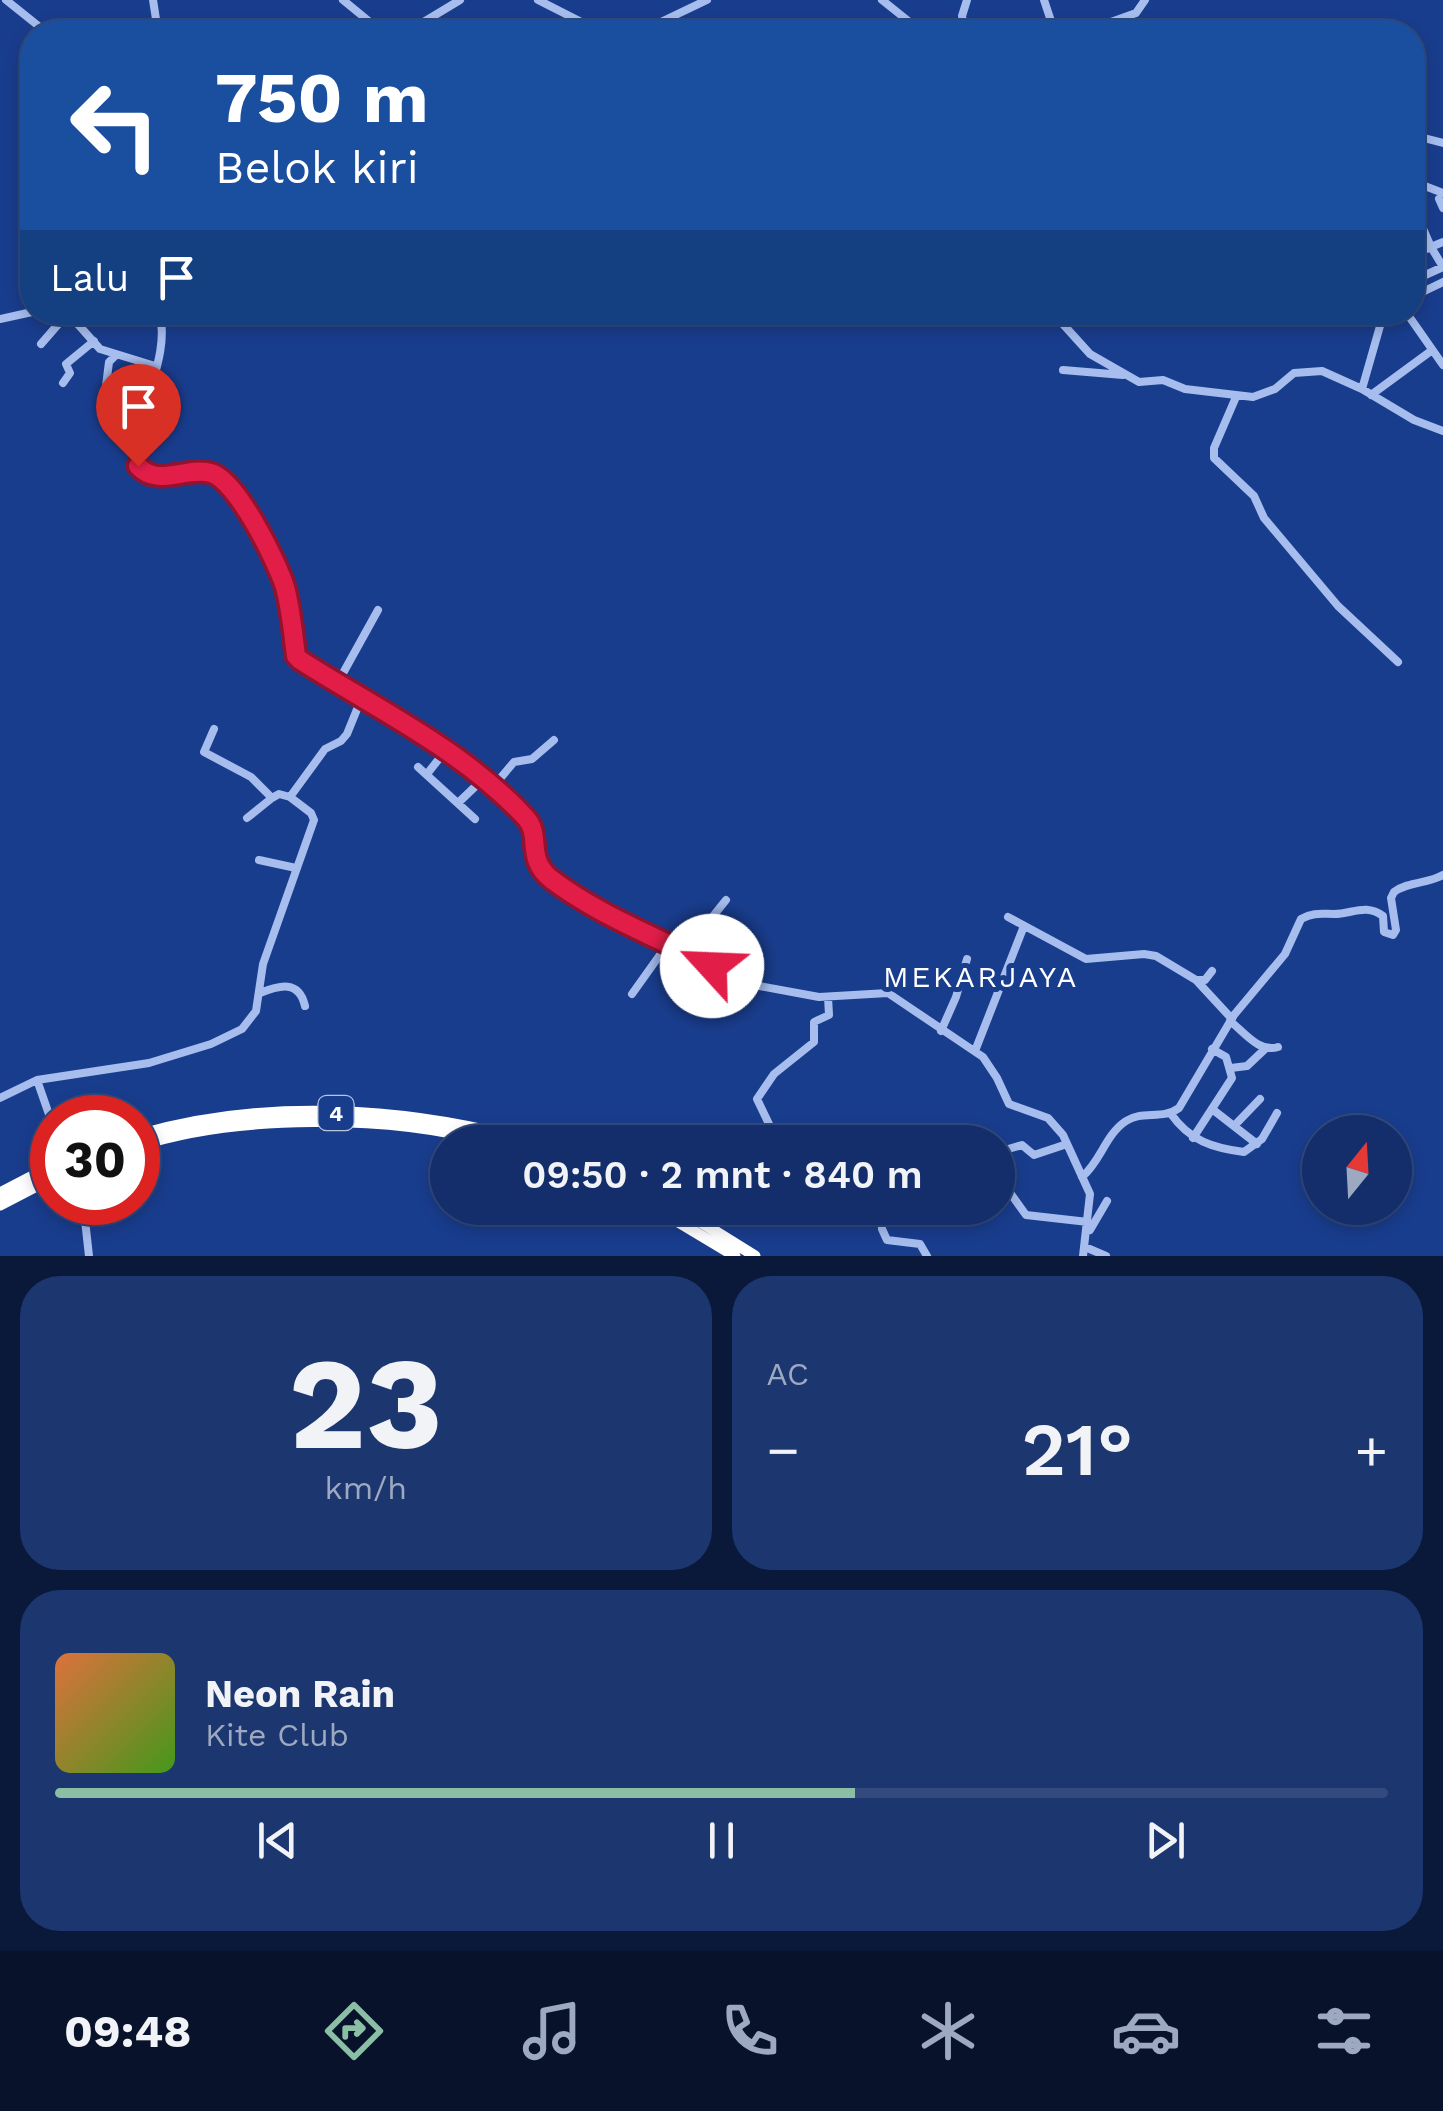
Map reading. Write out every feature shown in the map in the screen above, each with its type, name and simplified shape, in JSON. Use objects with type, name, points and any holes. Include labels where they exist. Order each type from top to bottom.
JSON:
[{"type":"highway","name":"4","points":[[160,1130],[199,1121],[314,1112],[374,1113],[459,1125]]},
{"type":"highway","name":"4","points":[[160,1140],[201,1130],[314,1123],[430,1131]]},
{"type":"highway","points":[[0,1193],[30,1177]]},
{"type":"highway","points":[[0,1205],[30,1189]]},
{"type":"highway","points":[[684,1225],[735,1256]]},
{"type":"highway","points":[[705,1225],[754,1256]]},
{"type":"street","points":[[6,0],[31,20]]},
{"type":"street","points":[[343,0],[367,20]]},
{"type":"street","points":[[427,20],[460,0]]},
{"type":"street","points":[[538,0],[577,20]]},
{"type":"street","points":[[665,20],[707,0]]},
{"type":"street","points":[[882,0],[907,20]]},
{"type":"street","points":[[1118,20],[1136,14],[1145,0]]},
{"type":"street","points":[[1425,235],[1443,267]]},
{"type":"street","points":[[1425,249],[1443,242]]},
{"type":"street","points":[[40,344],[57,325]]},
{"type":"street","points":[[79,325],[100,349],[155,366]]},
{"type":"street","points":[[162,325],[136,454],[138,466],[156,476],[204,472],[220,477],[272,555],[285,588],[296,656],[411,724],[492,788],[530,824],[535,860],[546,875],[597,910],[745,982],[792,994],[888,994],[975,1051],[990,1067],[1008,1104],[1048,1118],[1058,1127],[1090,1194],[1084,1252],[1106,1256]]},
{"type":"street","points":[[1064,325],[1090,354],[1139,382],[1163,380],[1185,389],[1236,397],[1265,394],[1294,372],[1308,370],[1340,377],[1414,420],[1443,432]]},
{"type":"street","points":[[1362,389],[1382,325]]},
{"type":"street","points":[[1414,325],[1443,366]]},
{"type":"street","points":[[63,384],[70,372],[66,364],[94,341]]},
{"type":"street","points":[[1371,396],[1431,351]]},
{"type":"street","points":[[116,354],[109,362],[105,394],[120,401],[145,404]]},
{"type":"street","points":[[1063,370],[1123,375]]},
{"type":"street","points":[[1236,397],[1214,448],[1214,458],[1254,496],[1264,518],[1338,606],[1398,662]]},
{"type":"street","points":[[338,684],[378,610]]},
{"type":"street","points":[[290,797],[325,749],[341,742],[362,696]]},
{"type":"street","points":[[214,728],[204,752],[251,777],[272,798]]},
{"type":"street","points":[[492,788],[514,762],[532,760],[554,740]]},
{"type":"street","points":[[420,787],[446,750]]},
{"type":"street","points":[[418,767],[475,819]]},
{"type":"street","points":[[458,804],[482,780]]},
{"type":"street","points":[[0,1098],[37,1080],[149,1063],[224,1039],[249,1024],[260,993],[263,964],[314,820],[290,797],[279,794],[247,818]]},
{"type":"street","points":[[259,860],[296,868]]},
{"type":"street","points":[[1082,1178],[1124,1122],[1133,1117],[1171,1114],[1188,1095],[1231,1020],[1285,954],[1301,918],[1315,912],[1373,910],[1383,916],[1384,932],[1393,934],[1394,892],[1443,875]]},
{"type":"street","points":[[685,952],[726,900]]},
{"type":"street","points":[[1008,918],[1086,959],[1156,956],[1196,980],[1231,1020],[1265,1049]]},
{"type":"street","points":[[975,1051],[1024,926]]},
{"type":"street","points":[[632,994],[667,945]]},
{"type":"street","points":[[745,982],[760,955]]},
{"type":"street","points":[[941,1031],[967,958]]},
{"type":"street","points":[[1196,980],[1205,980],[1212,970]]},
{"type":"street","points":[[260,993],[278,986],[294,986],[306,1006]]},
{"type":"street","points":[[769,1124],[757,1099],[774,1074],[814,1042],[814,1022],[829,1014],[828,997]]},
{"type":"street","points":[[1231,1068],[1247,1066],[1265,1049],[1278,1047]]},
{"type":"street","points":[[1194,1138],[1232,1078],[1224,1054],[1212,1049]]},
{"type":"street","points":[[37,1080],[42,1095]]},
{"type":"street","points":[[1234,1126],[1260,1099]]},
{"type":"street","points":[[1212,1109],[1257,1144]]},
{"type":"street","points":[[1171,1114],[1194,1138],[1217,1148],[1244,1152],[1257,1144],[1277,1113]]},
{"type":"street","points":[[1015,1146],[1022,1144],[1034,1155],[1067,1144]]},
{"type":"street","points":[[1088,1234],[1107,1201]]},
{"type":"street","points":[[1015,1202],[1026,1215],[1088,1222]]},
{"type":"street","points":[[85,1225],[89,1256]]},
{"type":"street","points":[[882,1225],[887,1240],[920,1244],[927,1256]]},
{"type":"district","name":"MEKARJAYA","points":[[981,977]]},
{"type":"route","points":[[138,466],[156,476],[204,472],[220,477],[272,555],[285,588],[296,656],[300,660],[411,724],[458,758],[527,819],[535,860],[546,875],[597,910],[712,966]]}]
